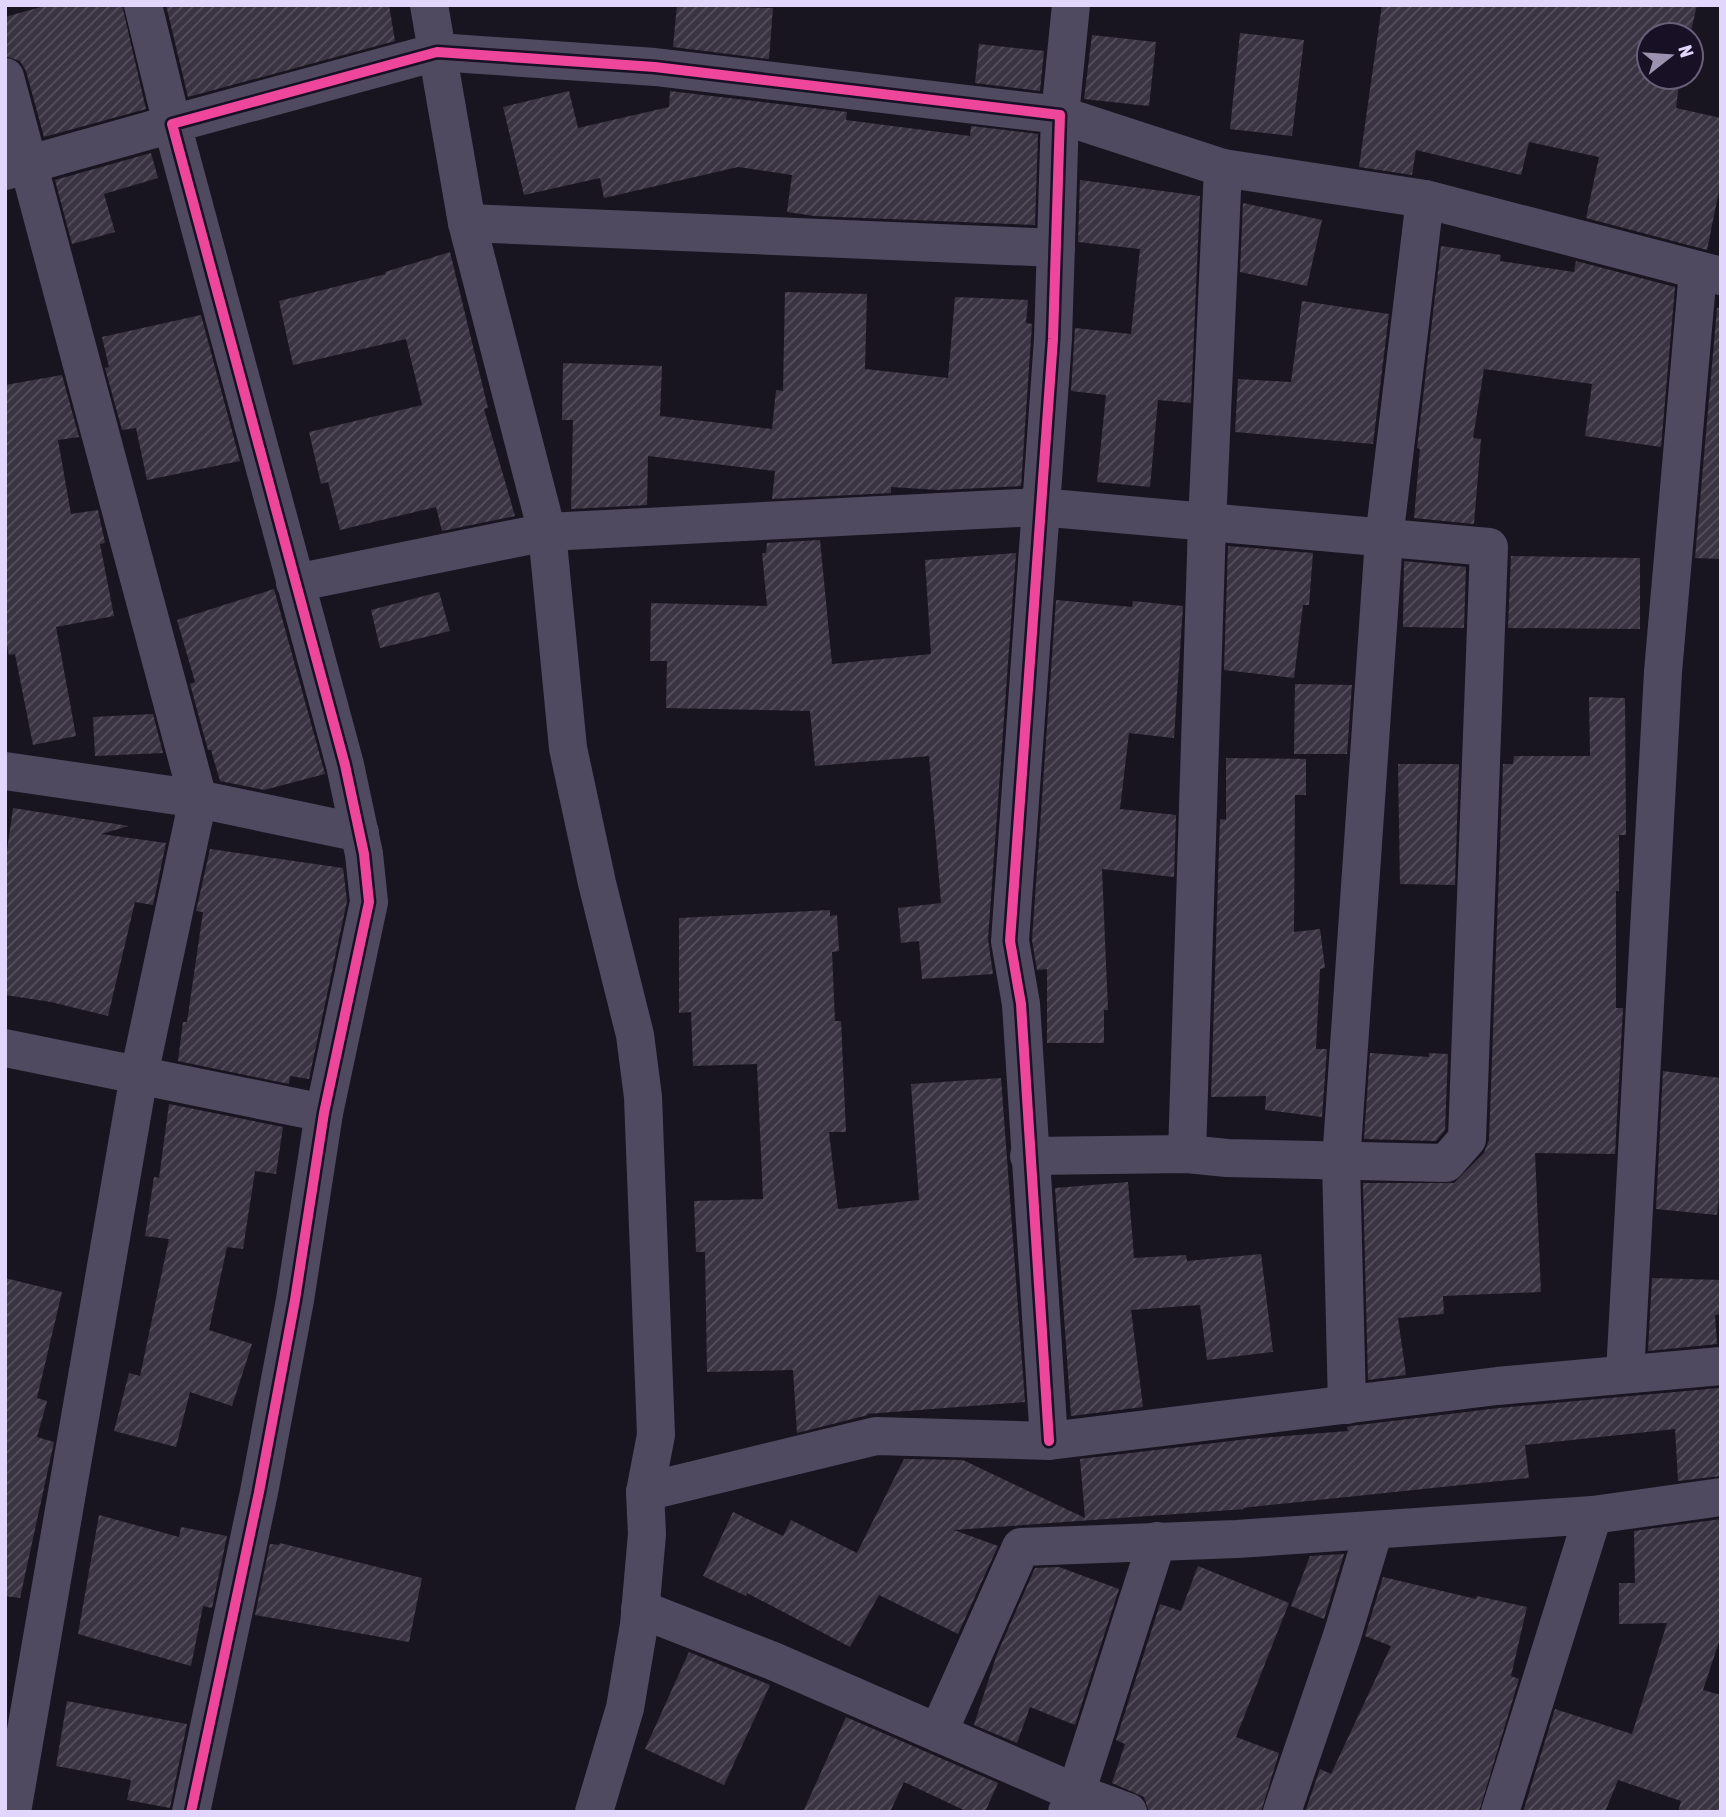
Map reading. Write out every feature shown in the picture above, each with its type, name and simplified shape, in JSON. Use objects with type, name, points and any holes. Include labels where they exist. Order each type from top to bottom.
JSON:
[{"type":"street","points":[[143,5],[172,124],[360,833],[369,902],[324,1113],[295,1300],[259,1492],[191,1812]]},
{"type":"street","points":[[429,5],[467,223],[547,533],[568,748],[597,883],[635,1035],[643,1097],[656,1435],[645,1492],[647,1534],[640,1609],[625,1708],[594,1812]]},
{"type":"street","points":[[1049,1441],[1021,1004],[1010,942],[1053,339],[1060,115],[1071,5]]},
{"type":"street","points":[[18,168],[437,52],[655,67],[1060,115],[1223,168],[1425,199],[1709,273],[1663,672],[1625,1374]]},
{"type":"street","points":[[5,77],[18,168],[198,799],[139,1075],[12,1812]]},
{"type":"street","points":[[1187,1154],[1207,524],[1223,168]]},
{"type":"street","points":[[1347,1405],[1341,1161],[1384,539],[1425,199]]},
{"type":"street","points":[[467,223],[1056,248]]},
{"type":"street","points":[[295,583],[547,533],[1039,506],[1207,524],[1489,547],[1467,1139],[1446,1163],[1187,1154],[1029,1156]]},
{"type":"street","points":[[5,771],[198,799],[360,833]]},
{"type":"street","points":[[5,1048],[324,1113]]},
{"type":"street","points":[[645,1492],[876,1436],[1049,1441],[1347,1405],[1721,1366]]},
{"type":"street","points":[[939,1733],[1021,1547],[1374,1530],[1593,1515],[1721,1497]]},
{"type":"street","points":[[1500,1812],[1593,1515]]},
{"type":"street","points":[[1282,1812],[1342,1636],[1374,1530]]},
{"type":"street","points":[[1072,1802],[1157,1541]]},
{"type":"street","points":[[640,1609],[773,1661],[939,1733],[1072,1802],[1128,1812]]},
{"type":"building","points":[[48,5],[122,5],[146,109],[44,137],[26,71],[20,61],[5,56],[5,17]]},
{"type":"building","points":[[166,5],[389,5],[395,41],[188,97]]},
{"type":"building","points":[[677,5],[773,8],[769,59],[673,47]]},
{"type":"building","points":[[1382,5],[1697,5],[1693,21],[1635,21],[1635,91],[1678,91],[1676,108],[1721,118],[1721,181],[1707,250],[1586,218],[1599,157],[1529,142],[1521,175],[1416,150],[1412,175],[1359,167]]},
{"type":"building","points":[[1240,33],[1304,40],[1292,136],[1230,129]]},
{"type":"building","points":[[1092,35],[1156,42],[1149,106],[1084,99]]},
{"type":"building","points":[[979,44],[1044,51],[1040,91],[975,83]]},
{"type":"building","points":[[569,91],[578,128],[669,107],[670,91],[847,112],[846,120],[970,136],[971,126],[1038,134],[1035,225],[815,216],[787,212],[792,175],[738,167],[604,198],[600,178],[524,195],[503,107]]},
{"type":"building","points":[[151,153],[158,178],[104,194],[115,232],[72,244],[55,180]]},
{"type":"building","points":[[1080,180],[1200,196],[1191,403],[1158,400],[1150,487],[1097,482],[1106,395],[1071,391],[1075,328],[1131,334],[1140,249],[1078,242]]},
{"type":"building","points":[[1243,203],[1322,220],[1307,286],[1240,272]]},
{"type":"building","points":[[1441,246],[1501,255],[1500,261],[1574,272],[1576,261],[1675,287],[1661,447],[1585,436],[1592,384],[1484,369],[1473,438],[1481,439],[1474,524],[1414,518],[1420,449],[1417,448]]},
{"type":"building","points":[[450,252],[488,408],[484,409],[515,516],[442,531],[436,507],[340,530],[328,482],[321,484],[309,432],[422,405],[406,339],[293,365],[279,301],[386,274],[385,272]]},
{"type":"building","points":[[785,292],[867,294],[865,369],[948,378],[955,297],[1028,300],[1026,323],[1032,324],[1021,486],[939,490],[891,487],[891,493],[772,499],[775,471],[648,456],[647,505],[571,509],[573,420],[562,420],[563,363],[662,366],[660,416],[772,429],[776,390],[783,391]]},
{"type":"building","points":[[1302,301],[1389,314],[1373,444],[1235,432],[1238,379],[1291,382]]},
{"type":"building","points":[[1717,308],[1721,308],[1721,559],[1695,558]]},
{"type":"building","points":[[201,315],[240,461],[147,480],[136,428],[122,430],[105,368],[109,367],[102,337]]},
{"type":"building","points":[[62,375],[79,437],[58,440],[71,514],[98,510],[105,543],[100,544],[114,616],[56,627],[76,736],[33,745],[15,654],[9,655],[5,636],[5,385]]},
{"type":"building","points":[[820,540],[832,664],[931,654],[925,560],[1016,553],[988,939],[993,974],[922,979],[919,941],[901,943],[898,908],[941,903],[929,756],[815,766],[810,711],[666,708],[667,661],[650,661],[651,603],[767,606],[762,553],[766,553],[767,543]]},
{"type":"building","points":[[1228,546],[1313,553],[1309,605],[1303,605],[1294,678],[1224,670]]},
{"type":"building","points":[[1511,556],[1640,558],[1640,629],[1508,628]]},
{"type":"building","points":[[1404,561],[1466,567],[1464,628],[1403,627]]},
{"type":"building","points":[[274,589],[325,774],[264,790],[220,781],[211,750],[208,750],[190,684],[195,682],[177,620]]},
{"type":"building","points":[[439,592],[450,631],[380,648],[371,610]]},
{"type":"building","points":[[1056,600],[1132,607],[1133,601],[1183,606],[1174,738],[1129,733],[1120,809],[1176,815],[1174,877],[1102,869],[1108,1010],[1104,1010],[1104,1043],[1047,1043],[1047,969],[1037,970],[1032,940]]},
{"type":"building","points":[[1295,684],[1352,685],[1347,754],[1294,754]]},
{"type":"building","points":[[1589,697],[1625,698],[1626,835],[1619,835],[1619,891],[1616,891],[1616,1008],[1623,1008],[1615,1154],[1535,1153],[1541,1292],[1443,1296],[1444,1314],[1398,1318],[1406,1375],[1368,1380],[1363,1183],[1454,1183],[1484,1153],[1489,1140],[1503,764],[1513,764],[1514,756],[1590,756]]},
{"type":"building","points":[[153,714],[163,753],[95,756],[93,717]]},
{"type":"building","points":[[1226,758],[1306,759],[1306,795],[1295,795],[1294,932],[1320,929],[1325,968],[1320,969],[1316,1049],[1327,1049],[1322,1117],[1265,1110],[1266,1096],[1211,1097],[1220,819],[1226,820]]},
{"type":"building","points":[[1398,764],[1459,764],[1455,885],[1400,884]]},
{"type":"building","points":[[13,808],[129,826],[101,834],[166,843],[153,905],[135,902],[108,1016],[51,1002],[5,995],[5,865]]},
{"type":"building","points":[[210,849],[343,868],[347,901],[309,1079],[290,1076],[289,1084],[178,1061],[183,1022],[187,1022],[203,912],[196,911]]},
{"type":"building","points":[[830,910],[830,916],[837,915],[839,951],[832,952],[835,1021],[841,1021],[846,1132],[829,1132],[838,1209],[919,1200],[911,1084],[1001,1078],[1025,1402],[866,1414],[868,1415],[797,1433],[793,1370],[707,1372],[705,1252],[696,1252],[694,1201],[763,1199],[757,1064],[693,1066],[691,1012],[679,1013],[679,918]]},
{"type":"building","points":[[1370,1053],[1429,1057],[1429,1053],[1448,1054],[1445,1130],[1436,1141],[1364,1139]]},
{"type":"building","points":[[1663,1071],[1721,1078],[1721,1177],[1717,1215],[1656,1209]]},
{"type":"building","points":[[169,1104],[283,1127],[276,1174],[255,1171],[243,1249],[227,1247],[209,1330],[252,1344],[232,1406],[190,1392],[176,1447],[114,1431],[129,1373],[140,1376],[169,1239],[145,1236],[154,1177],[159,1178]]},
{"type":"building","points":[[1128,1182],[1134,1258],[1186,1255],[1187,1261],[1261,1254],[1273,1352],[1207,1360],[1200,1305],[1131,1310],[1143,1407],[1071,1416],[1055,1188]]},
{"type":"building","points":[[5,1278],[62,1292],[37,1398],[47,1401],[37,1437],[54,1442],[20,1598],[5,1596]]},
{"type":"building","points":[[1652,1278],[1721,1280],[1721,1314],[1715,1315],[1717,1344],[1648,1351]]},
{"type":"building","points":[[1719,1388],[1721,1476],[1678,1481],[1675,1429],[1525,1445],[1529,1478],[1241,1508],[1245,1509],[954,1530],[998,1546],[958,1634],[879,1595],[850,1647],[747,1593],[746,1596],[703,1576],[733,1512],[783,1536],[791,1520],[857,1553],[904,1459],[963,1460],[1085,1518],[1080,1459],[1248,1439],[1348,1431],[1347,1427],[1351,1426],[1499,1408]]},
{"type":"building","points":[[99,1515],[179,1537],[181,1527],[227,1536],[212,1608],[203,1606],[191,1666],[78,1634]]},
{"type":"building","points":[[1721,1519],[1721,1636],[1703,1690],[1721,1695],[1721,1812],[1678,1812],[1681,1801],[1618,1780],[1605,1812],[1523,1812],[1555,1709],[1632,1734],[1667,1623],[1619,1624],[1619,1583],[1635,1583],[1634,1531]]},
{"type":"building","points":[[280,1543],[422,1578],[409,1642],[255,1615],[270,1544]]},
{"type":"building","points":[[1344,1554],[1324,1619],[1291,1606],[1310,1556]]},
{"type":"building","points":[[1198,1566],[1289,1603],[1236,1737],[1279,1753],[1261,1812],[1149,1812],[1144,1797],[1112,1783],[1125,1744],[1116,1740],[1160,1604],[1181,1611]]},
{"type":"building","points":[[1059,1567],[1119,1589],[1075,1725],[1030,1707],[1017,1743],[974,1725],[997,1654],[1035,1568]]},
{"type":"building","points":[[1383,1577],[1476,1599],[1477,1596],[1527,1607],[1511,1676],[1519,1679],[1479,1812],[1305,1812],[1320,1769],[1331,1774],[1391,1646],[1365,1636]]},
{"type":"building","points":[[689,1652],[770,1685],[724,1785],[645,1749]]},
{"type":"building","points":[[67,1701],[187,1724],[170,1808],[127,1800],[131,1780],[56,1766]]},
{"type":"building","points":[[846,1717],[998,1783],[985,1812],[968,1812],[904,1782],[890,1812],[803,1812]]},
{"type":"cycle path","points":[[191,1812],[259,1492],[295,1300],[324,1113],[369,902],[364,854],[345,765],[172,124],[437,52],[655,67],[1060,115],[1053,339],[1010,941],[1021,1004],[1049,1441]]}]
